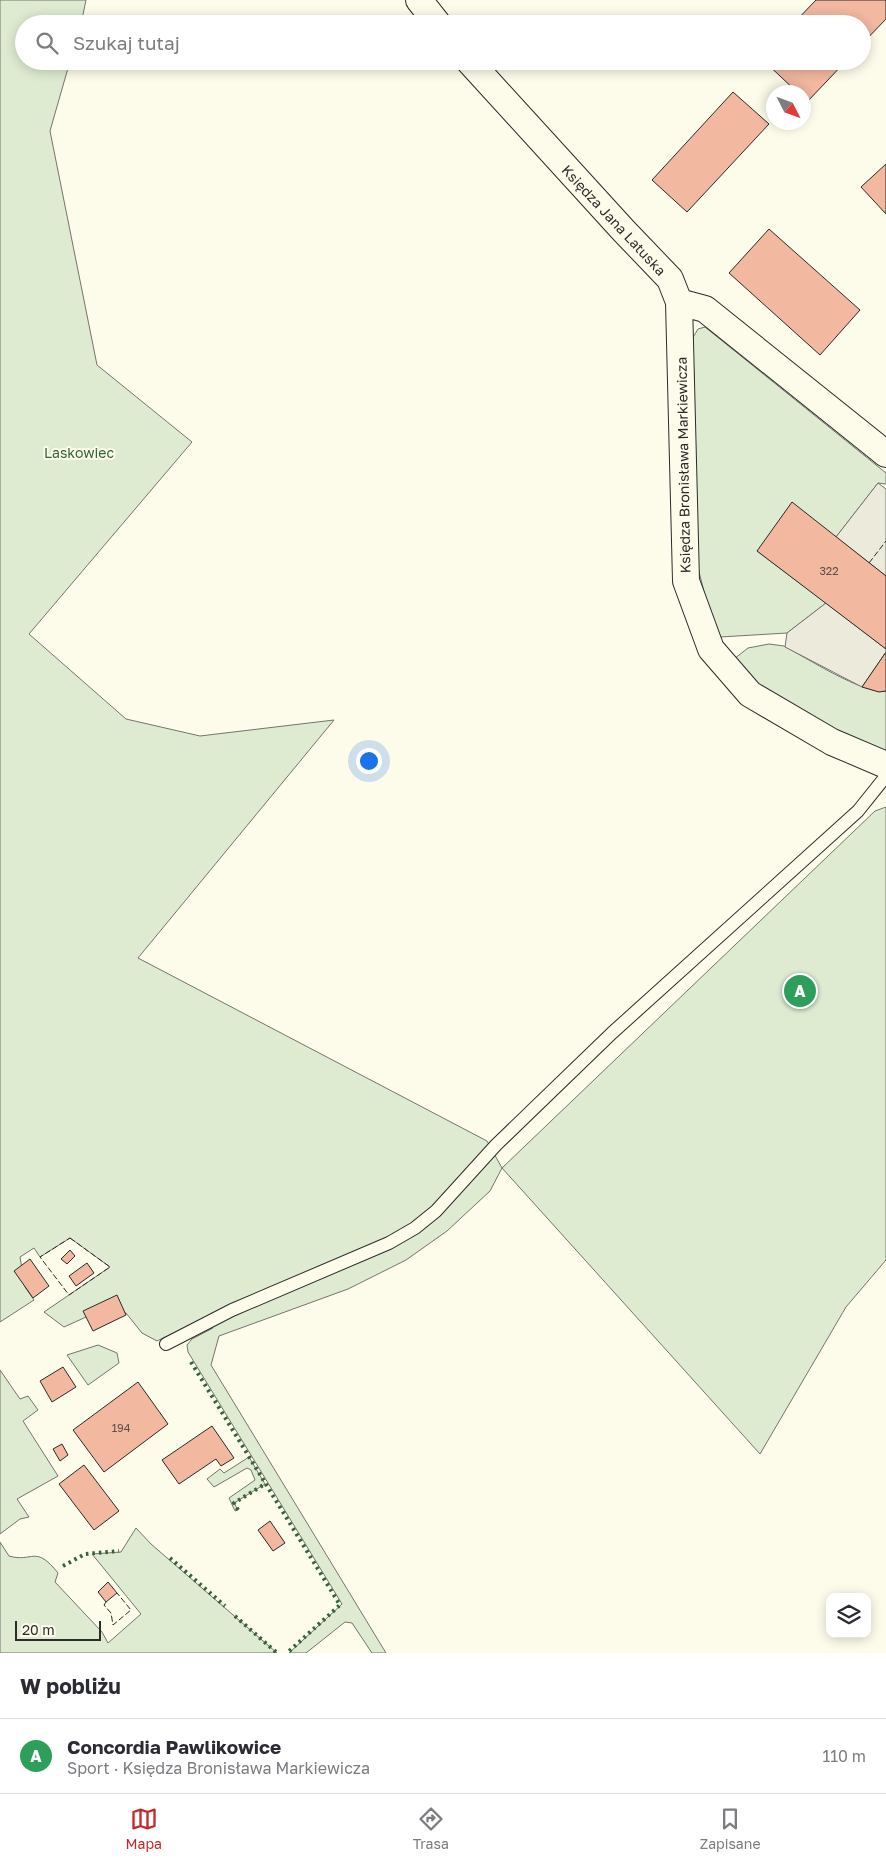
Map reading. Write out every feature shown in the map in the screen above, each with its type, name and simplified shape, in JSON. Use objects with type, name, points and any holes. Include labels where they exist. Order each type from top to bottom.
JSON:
[{"type":"street","points":[[419,0],[431,15]]},
{"type":"street","name":"Księdza Jana Latuska","points":[[477,70],[670,279],[679,302]]},
{"type":"street","points":[[679,302],[705,309],[886,454]]},
{"type":"street","name":"Księdza Bronisława Markiewicza","points":[[679,302],[686,582],[711,649],[750,694],[832,742],[886,765]]},
{"type":"lane","points":[[166,1344],[199,1326],[389,1244],[415,1228],[436,1211],[496,1145],[612,1033],[858,811],[886,776]]},
{"type":"green space","name":"Laskowiec","points":[[0,0],[86,0],[83,15],[15,15],[15,70],[67,70],[50,131],[97,365],[192,442],[29,634],[126,719],[200,736],[334,720],[138,958],[487,1141],[502,1168],[490,1191],[447,1231],[406,1260],[348,1289],[219,1336],[211,1365],[386,1653],[372,1653],[352,1623],[345,1622],[306,1653],[289,1653],[342,1604],[188,1352],[187,1345],[192,1339],[213,1328],[206,1317],[157,1341],[142,1333],[126,1313],[106,1308],[64,1327],[44,1312],[110,1267],[70,1238],[40,1257],[34,1248],[20,1257],[25,1287],[34,1300],[0,1322]]},
{"type":"green space","points":[[705,327],[886,473],[886,484],[878,483],[836,537],[757,551],[826,603],[787,633],[720,637],[713,627],[696,560],[692,339],[698,329]]},
{"type":"green space","points":[[769,644],[784,646],[835,674],[864,687],[876,691],[886,691],[886,751],[826,727],[746,676],[734,659],[748,648]]},
{"type":"green space","points":[[886,807],[886,1260],[846,1307],[760,1454],[502,1168],[875,811]]},
{"type":"green space","points":[[98,1345],[117,1353],[119,1363],[88,1385],[67,1355]]},
{"type":"green space","points":[[0,1370],[20,1399],[28,1396],[38,1410],[23,1421],[58,1476],[17,1499],[29,1517],[20,1519],[0,1534]]},
{"type":"green space","points":[[249,1457],[265,1484],[234,1503],[238,1510],[235,1511],[229,1498],[255,1480],[251,1470],[247,1468],[214,1487],[207,1479],[220,1469],[224,1473]]},
{"type":"green space","points":[[136,1528],[151,1544],[277,1653],[0,1653],[0,1542],[9,1556],[24,1558],[34,1556],[44,1559],[50,1564],[58,1573],[55,1582],[102,1632],[108,1643],[141,1614],[92,1554],[121,1552]]},
{"type":"shaded area","points":[[878,483],[886,489],[886,576],[836,537]]},
{"type":"shaded area","points":[[826,603],[886,649],[886,652],[862,687],[785,647],[787,633]]},
{"type":"building","points":[[816,0],[886,0],[886,19],[871,35],[871,15],[802,15]]},
{"type":"building","points":[[774,70],[837,70],[811,98],[811,85],[790,85]]},
{"type":"building","points":[[733,92],[766,121],[766,127],[687,212],[652,180]]},
{"type":"building","points":[[886,164],[886,214],[861,187]]},
{"type":"building","points":[[769,229],[860,310],[820,355],[729,273]]},
{"type":"building","points":[[792,502],[886,576],[886,649],[757,551]]},
{"type":"building","points":[[886,652],[886,691],[879,692],[862,687]]},
{"type":"building","points":[[70,1250],[75,1256],[67,1264],[61,1259]]},
{"type":"building","points":[[30,1259],[49,1286],[33,1298],[14,1271]]},
{"type":"building","points":[[87,1263],[94,1273],[76,1286],[69,1276]]},
{"type":"building","points":[[117,1295],[126,1315],[93,1331],[83,1311]]},
{"type":"building","points":[[63,1367],[76,1387],[52,1402],[40,1381]]},
{"type":"building","points":[[138,1382],[168,1424],[104,1472],[73,1430]]},
{"type":"building","points":[[212,1426],[234,1458],[221,1466],[216,1459],[179,1484],[162,1460]]},
{"type":"building","points":[[62,1444],[68,1455],[60,1461],[53,1449]]},
{"type":"building","points":[[84,1465],[119,1511],[94,1530],[59,1484]]},
{"type":"building","points":[[270,1521],[285,1543],[273,1551],[258,1530]]},
{"type":"building","points":[[108,1582],[117,1593],[106,1602],[98,1592]]},
{"type":"hedge","points":[[191,1362],[340,1605],[287,1653]]},
{"type":"hedge","points":[[238,1510],[234,1503],[265,1484]]},
{"type":"hedge","points":[[63,1566],[85,1554],[119,1551]]},
{"type":"hedge","points":[[170,1558],[225,1606]]},
{"type":"hedge","points":[[235,1616],[277,1653]]},
{"type":"fence","points":[[869,563],[886,541]]},
{"type":"fence","points":[[70,1238],[110,1267],[69,1295],[40,1257],[70,1238]]},
{"type":"fence","points":[[106,1602],[104,1605],[111,1613],[113,1625],[131,1610],[117,1593]]},
{"type":"place","name":"Concordia Pawlikowice","points":[[800,991]]}]
